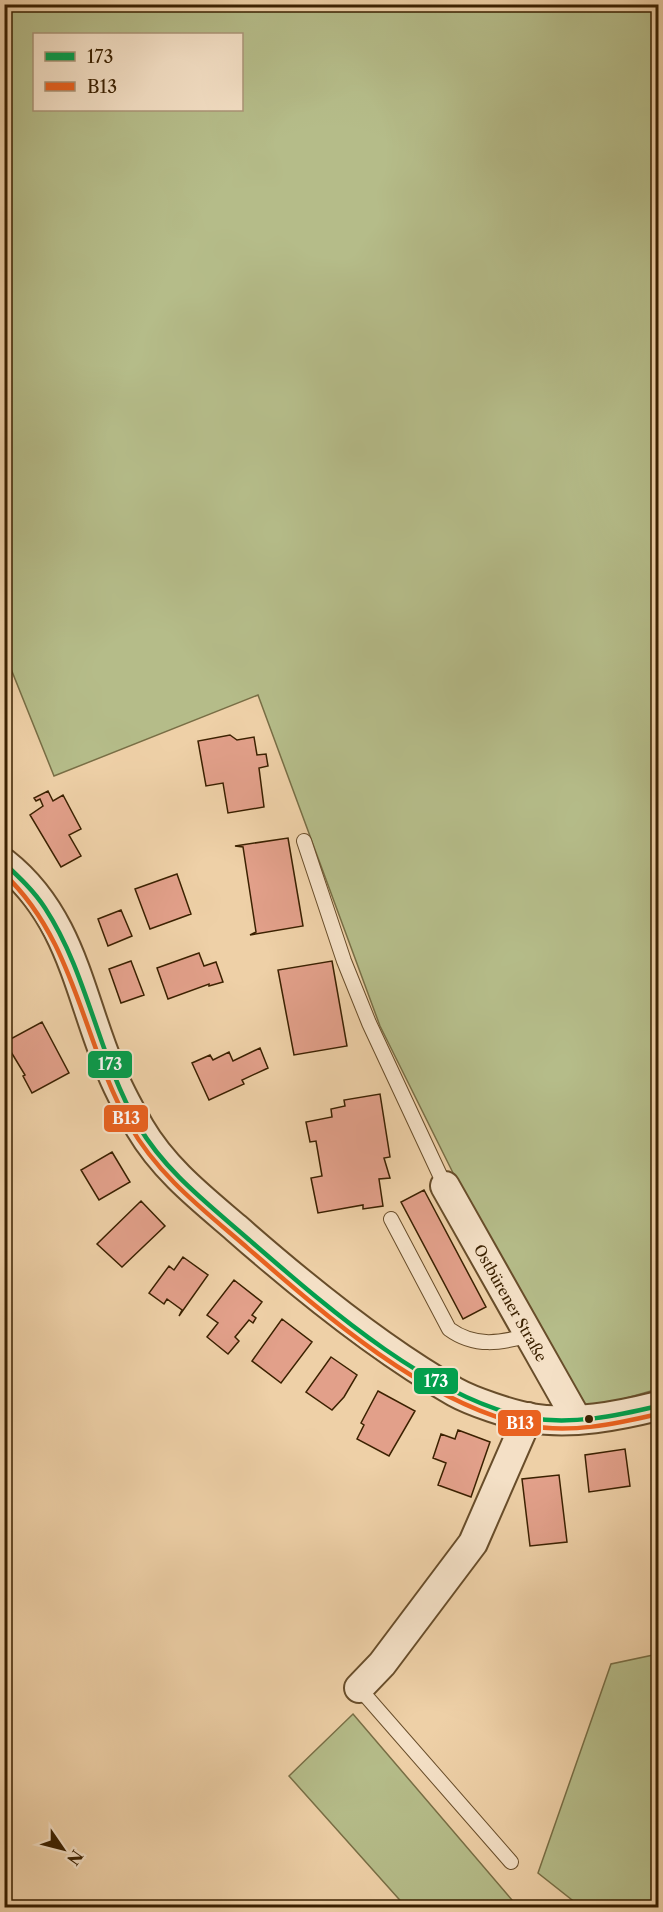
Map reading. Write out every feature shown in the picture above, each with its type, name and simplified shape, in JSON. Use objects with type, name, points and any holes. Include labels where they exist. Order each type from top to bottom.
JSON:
[{"type":"street","points":[[4,863],[27,881],[68,949],[109,1067],[140,1128],[160,1159],[288,1274],[385,1345],[457,1393],[528,1418],[555,1420],[620,1415],[658,1406]]},
{"type":"street","name":"Ostbürener Straße","points":[[446,1186],[576,1418]]},
{"type":"street","points":[[359,1688],[382,1664],[473,1543],[528,1418]]},
{"type":"lane","points":[[304,841],[344,961],[364,1012],[446,1186]]},
{"type":"lane","points":[[391,1220],[449,1329],[460,1337],[482,1343],[501,1344],[530,1335]]},
{"type":"lane","points":[[359,1688],[511,1862]]},
{"type":"green space","points":[[5,5],[658,5],[658,1389],[588,1409],[466,1199],[380,1026],[258,695],[54,776],[5,654]]},
{"type":"green space","points":[[658,1654],[658,1907],[581,1907],[538,1873],[611,1664]]},
{"type":"green space","points":[[353,1714],[518,1907],[406,1907],[289,1776]]},
{"type":"building","points":[[230,735],[237,740],[254,737],[257,755],[266,754],[268,766],[259,768],[264,807],[228,813],[223,783],[206,786],[198,741]]},
{"type":"building","points":[[48,791],[53,801],[63,795],[81,829],[69,835],[81,856],[61,867],[30,815],[43,806],[40,799],[36,801],[34,798]]},
{"type":"building","points":[[288,838],[303,926],[250,935],[256,932],[243,847],[235,846]]},
{"type":"building","points":[[177,874],[191,914],[150,929],[135,889]]},
{"type":"building","points":[[121,910],[132,936],[108,946],[98,919]]},
{"type":"building","points":[[199,953],[204,966],[216,962],[223,982],[209,986],[209,984],[168,999],[157,968]]},
{"type":"building","points":[[131,961],[144,995],[121,1003],[109,969]]},
{"type":"building","points":[[332,961],[347,1046],[294,1055],[278,970]]},
{"type":"building","points":[[42,1022],[69,1073],[32,1093],[23,1076],[25,1075],[5,1042]]},
{"type":"building","points":[[260,1048],[268,1068],[242,1080],[244,1084],[209,1100],[192,1063],[210,1055],[213,1060],[229,1052],[233,1061]]},
{"type":"building","points":[[380,1094],[390,1157],[384,1158],[390,1178],[379,1179],[383,1206],[363,1209],[363,1205],[318,1213],[311,1178],[322,1176],[316,1141],[310,1142],[306,1122],[332,1117],[331,1109],[345,1106],[344,1100]]},
{"type":"building","points":[[112,1152],[130,1182],[99,1200],[81,1170]]},
{"type":"building","points":[[424,1190],[486,1307],[463,1319],[401,1202]]},
{"type":"building","points":[[141,1201],[165,1226],[122,1267],[97,1244]]},
{"type":"building","points":[[183,1257],[208,1275],[179,1316],[182,1310],[167,1299],[164,1304],[149,1293],[169,1266],[174,1270]]},
{"type":"building","points":[[234,1280],[262,1302],[252,1315],[256,1318],[253,1323],[249,1320],[235,1337],[239,1341],[228,1354],[207,1337],[218,1323],[207,1315]]},
{"type":"building","points":[[282,1319],[312,1342],[281,1383],[252,1361]]},
{"type":"building","points":[[331,1357],[357,1375],[344,1397],[332,1410],[306,1392]]},
{"type":"building","points":[[378,1391],[415,1411],[389,1456],[357,1439],[364,1425],[361,1423]]},
{"type":"building","points":[[458,1430],[490,1442],[471,1497],[438,1485],[446,1463],[433,1458],[441,1434],[455,1439]]},
{"type":"building","points":[[625,1449],[630,1486],[589,1492],[585,1455]]},
{"type":"building","points":[[559,1475],[567,1542],[530,1546],[522,1479]]},
{"type":"transit line","name":"173","points":[[4,863],[36,896],[60,933],[83,987],[124,1099],[149,1142],[188,1186],[309,1291],[379,1345],[416,1370],[492,1408],[530,1418],[578,1420],[658,1406]]},
{"type":"transit line","name":"B13","points":[[4,874],[28,900],[63,961],[113,1093],[140,1142],[181,1189],[305,1297],[339,1325],[412,1376],[488,1414],[542,1428],[576,1428],[658,1414]]}]
